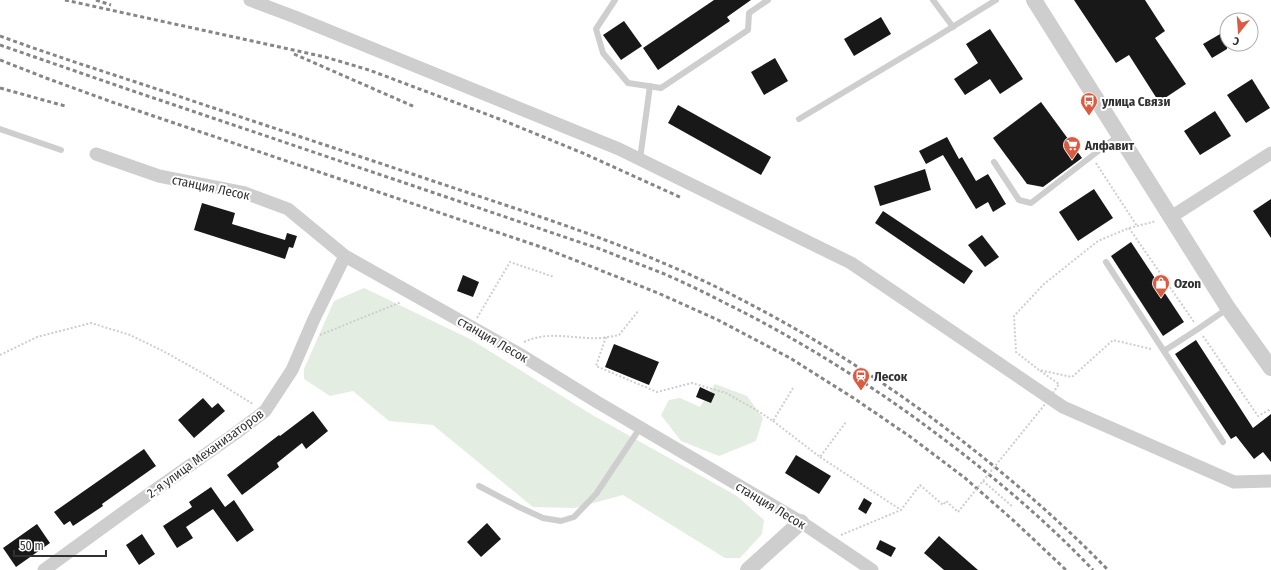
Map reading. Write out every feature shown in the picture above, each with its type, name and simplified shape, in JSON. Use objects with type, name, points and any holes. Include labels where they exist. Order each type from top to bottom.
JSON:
[{"type":"street","points":[[250,0],[612,146],[640,159],[851,263],[1063,407],[1234,482],[1271,481]]},
{"type":"street","points":[[1034,0],[1228,308],[1271,368]]},
{"type":"street","name":"станция Лесок","points":[[96,154],[159,176],[245,193],[288,209],[345,256],[511,349],[640,428],[801,522],[872,570]]},
{"type":"street","points":[[1171,218],[1271,154]]},
{"type":"street","name":"2-я улица Механизаторов","points":[[44,570],[265,411],[292,370],[345,256]]},
{"type":"street","points":[[748,570],[801,522]]},
{"type":"lane","points":[[615,0],[596,29],[603,53],[628,83],[661,88],[748,30],[749,12],[768,0]]},
{"type":"lane","points":[[933,0],[953,27]]},
{"type":"lane","points":[[799,120],[996,0]]},
{"type":"lane","points":[[640,159],[650,86]]},
{"type":"lane","points":[[0,129],[61,150]]},
{"type":"lane","points":[[994,162],[1019,200],[1030,203],[1119,135]]},
{"type":"lane","points":[[1106,262],[1223,442]]},
{"type":"lane","points":[[1164,352],[1228,308]]},
{"type":"lane","points":[[479,486],[543,518],[561,521],[574,517],[596,494],[640,428]]},
{"type":"path","points":[[1091,156],[1137,226]]},
{"type":"path","points":[[828,540],[901,510],[920,485],[943,505],[946,501],[958,512],[1046,403],[1059,384],[1016,352],[1014,316],[1044,284],[1098,242],[1128,228],[1171,218]]},
{"type":"path","points":[[472,327],[510,262],[554,277]]},
{"type":"path","points":[[304,342],[415,296]]},
{"type":"path","points":[[511,349],[529,340],[544,336],[564,335],[589,338],[619,335],[639,310]]},
{"type":"path","points":[[0,355],[37,337],[91,324],[130,336],[163,351],[265,411]]},
{"type":"path","points":[[606,337],[596,366],[657,392],[692,383],[726,394],[758,411],[820,457],[901,510]]},
{"type":"path","points":[[1039,370],[1072,377],[1113,340],[1164,352]]},
{"type":"path","points":[[773,421],[793,388]]},
{"type":"path","points":[[820,457],[846,422]]},
{"type":"path","points":[[983,481],[1013,507]]},
{"type":"shaded area","points":[[364,288],[470,339],[594,416],[737,496],[764,520],[762,534],[740,558],[725,558],[623,495],[575,508],[533,507],[433,425],[389,421],[353,391],[330,396],[304,379],[304,369],[334,301]]},
{"type":"shaded area","points":[[715,384],[747,396],[763,418],[756,441],[719,456],[681,441],[661,415],[669,400],[680,398],[700,407]]},
{"type":"building","points":[[714,0],[751,0],[727,17],[730,21],[658,70],[643,48]]},
{"type":"building","points":[[1074,0],[1145,0],[1165,31],[1155,38],[1186,84],[1159,102],[1129,55],[1116,63]]},
{"type":"building","points":[[881,17],[891,34],[854,56],[844,39]]},
{"type":"building","points":[[624,21],[642,46],[621,60],[603,35]]},
{"type":"building","points":[[990,29],[1023,79],[1000,94],[990,79],[965,95],[954,79],[978,63],[966,44]]},
{"type":"building","points":[[1219,35],[1219,52],[1222,52],[1212,58],[1203,44]]},
{"type":"building","points":[[775,58],[788,81],[764,95],[751,72]]},
{"type":"building","points":[[1252,79],[1270,108],[1246,123],[1227,95]]},
{"type":"building","points":[[1041,102],[1082,158],[1043,187],[1027,184],[993,138]]},
{"type":"building","points":[[678,105],[771,157],[761,175],[668,123]]},
{"type":"building","points":[[1215,111],[1231,136],[1200,155],[1184,131]]},
{"type":"building","points":[[947,137],[959,159],[962,157],[976,181],[988,174],[1006,204],[993,212],[988,202],[976,209],[943,155],[926,164],[919,151]]},
{"type":"building","points":[[925,169],[931,190],[880,206],[874,186]]},
{"type":"building","points":[[1094,189],[1113,218],[1078,241],[1059,212]]},
{"type":"building","points":[[1271,199],[1271,238],[1253,211]]},
{"type":"building","points":[[202,203],[235,213],[232,224],[285,240],[287,233],[297,236],[293,248],[289,247],[285,259],[194,230]]},
{"type":"building","points":[[883,211],[973,271],[964,284],[875,223]]},
{"type":"building","points":[[982,235],[999,257],[985,267],[968,245]]},
{"type":"building","points":[[1131,242],[1184,322],[1163,336],[1111,256]]},
{"type":"building","points":[[463,275],[479,282],[473,297],[457,291]]},
{"type":"building","points":[[1196,340],[1253,428],[1271,414],[1271,462],[1263,452],[1254,459],[1236,436],[1231,439],[1175,354]]},
{"type":"building","points":[[614,344],[659,362],[649,385],[605,367]]},
{"type":"building","points":[[700,387],[715,394],[711,403],[696,397]]},
{"type":"building","points":[[203,398],[212,408],[218,403],[225,411],[194,438],[178,420]]},
{"type":"building","points":[[313,411],[328,431],[306,449],[302,443],[277,463],[279,467],[242,495],[227,475]]},
{"type":"building","points":[[144,449],[156,466],[102,504],[103,506],[73,526],[70,521],[64,525],[54,512]]},
{"type":"building","points":[[796,455],[831,476],[819,494],[785,473]]},
{"type":"building","points":[[211,487],[225,507],[234,500],[254,530],[237,542],[213,509],[186,527],[193,538],[177,548],[163,526],[192,507],[189,502]]},
{"type":"building","points":[[864,498],[872,503],[866,514],[858,509]]},
{"type":"building","points":[[487,523],[501,539],[481,557],[467,542]]},
{"type":"building","points":[[37,524],[50,543],[16,567],[3,548]]},
{"type":"building","points":[[142,534],[155,554],[139,565],[126,545]]},
{"type":"building","points":[[939,536],[978,570],[944,570],[924,553]]},
{"type":"building","points":[[880,540],[896,548],[891,557],[876,549]]},
{"type":"railway","points":[[65,0],[325,57],[369,70],[502,120],[585,154],[682,198]]},
{"type":"railway","points":[[96,0],[111,5]]},
{"type":"railway","points":[[0,36],[64,59],[557,223],[635,251],[711,284],[748,303],[849,361],[946,428],[1046,510],[1108,570]]},
{"type":"railway","points":[[0,45],[603,250],[694,287],[794,340],[839,367],[904,410],[954,447],[1026,506],[1049,526],[1093,570]]},
{"type":"railway","points":[[294,54],[415,107]]},
{"type":"railway","points":[[0,60],[112,102],[544,248],[658,293],[718,320],[790,358],[855,399],[912,438],[965,478],[1014,521],[1066,570]]},
{"type":"railway","points":[[0,88],[65,106]]},
{"type":"place","name":"улица Связи","points":[[1089,116]]},
{"type":"place","name":"Алфавит","points":[[1072,160]]},
{"type":"place","name":"Ozon","points":[[1161,298]]},
{"type":"place","name":"Лесок","points":[[861,391]]}]
